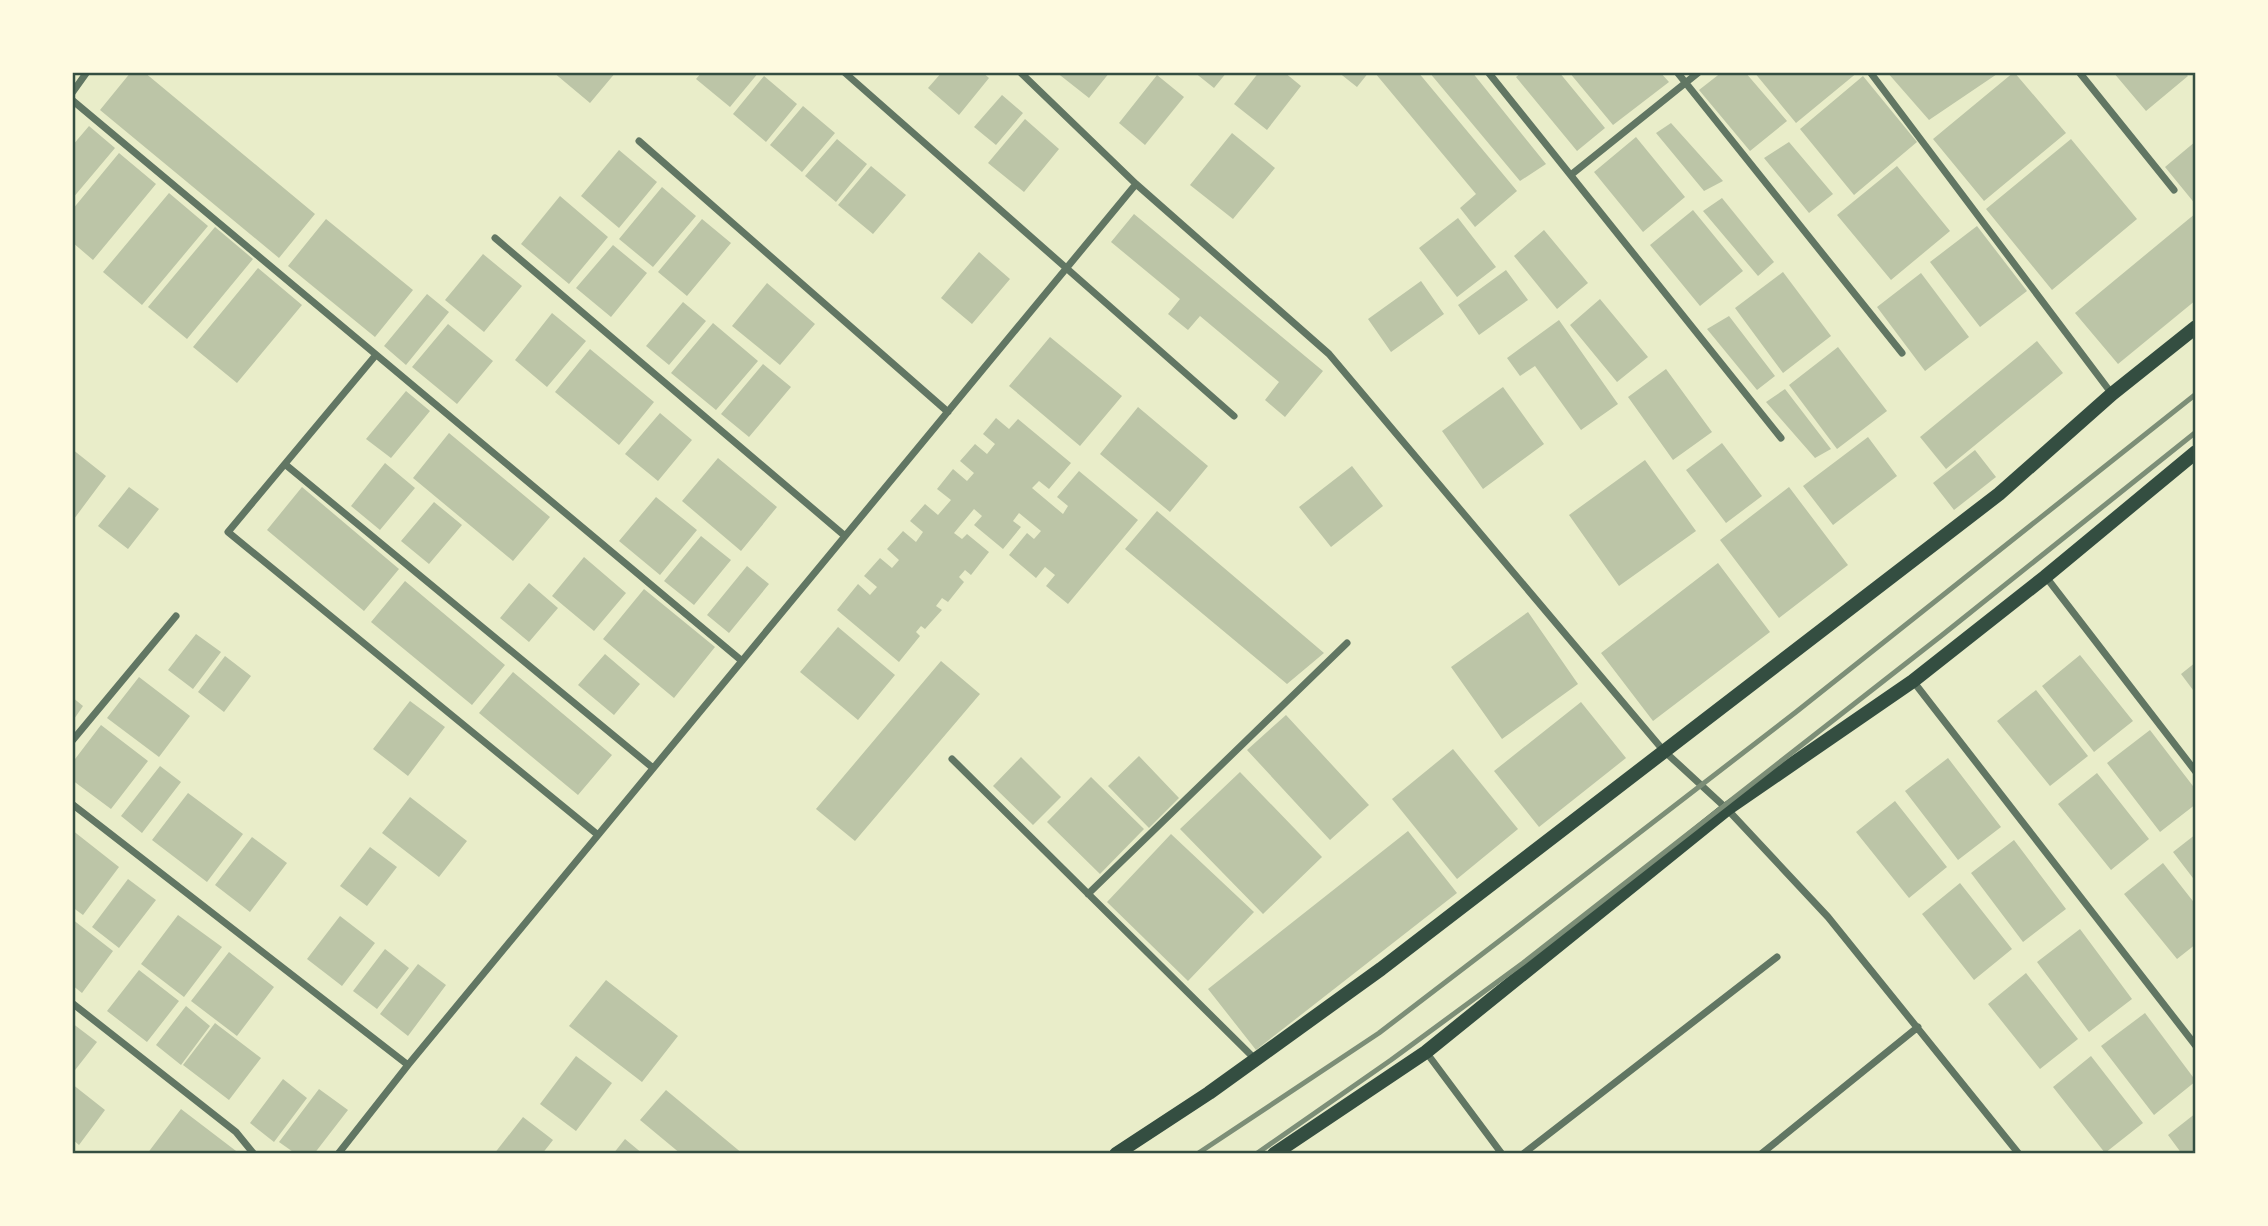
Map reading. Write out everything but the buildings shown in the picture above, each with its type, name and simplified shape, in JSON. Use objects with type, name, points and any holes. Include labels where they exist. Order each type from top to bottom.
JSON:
[{"type":"main road","points":[[1116,1154],[1381,969],[1999,494],[2112,394],[2196,327]]},
{"type":"main road","points":[[1274,1154],[1426,1052],[1727,810],[1913,681],[2045,577],[2196,452]]},
{"type":"street","points":[[72,93],[87,72]]},
{"type":"street","points":[[844,72],[1234,416]]},
{"type":"street","points":[[1020,72],[1136,184],[1329,354],[1663,750],[1727,810],[1828,917],[2019,1154]]},
{"type":"street","points":[[1488,72],[1781,438]]},
{"type":"street","points":[[1677,72],[1902,354]]},
{"type":"street","points":[[1572,174],[1699,72]]},
{"type":"street","points":[[1870,72],[2112,394]]},
{"type":"street","points":[[2080,72],[2174,190]]},
{"type":"street","points":[[72,100],[742,661]]},
{"type":"street","points":[[639,141],[948,412]]},
{"type":"street","points":[[338,1154],[408,1065],[1136,184]]},
{"type":"street","points":[[495,238],[845,536]]},
{"type":"street","points":[[375,356],[228,532],[598,835]]},
{"type":"street","points":[[286,465],[653,768]]},
{"type":"street","points":[[2045,577],[2196,772]]},
{"type":"street","points":[[72,741],[176,617]]},
{"type":"street","points":[[1088,894],[1347,643]]},
{"type":"street","points":[[1913,681],[2196,1046]]},
{"type":"street","points":[[952,759],[1255,1059]]},
{"type":"street","points":[[72,804],[408,1065]]},
{"type":"street","points":[[1523,1154],[1777,957]]},
{"type":"street","points":[[72,1003],[236,1132],[254,1154]]},
{"type":"street","points":[[1761,1154],[1918,1027]]},
{"type":"street","points":[[1426,1052],[1502,1154]]},
{"type":"railway","points":[[1197,1154],[1379,1033],[1796,712],[2196,394]]},
{"type":"railway","points":[[1256,1154],[1523,963],[1941,636],[2196,432]]}]
